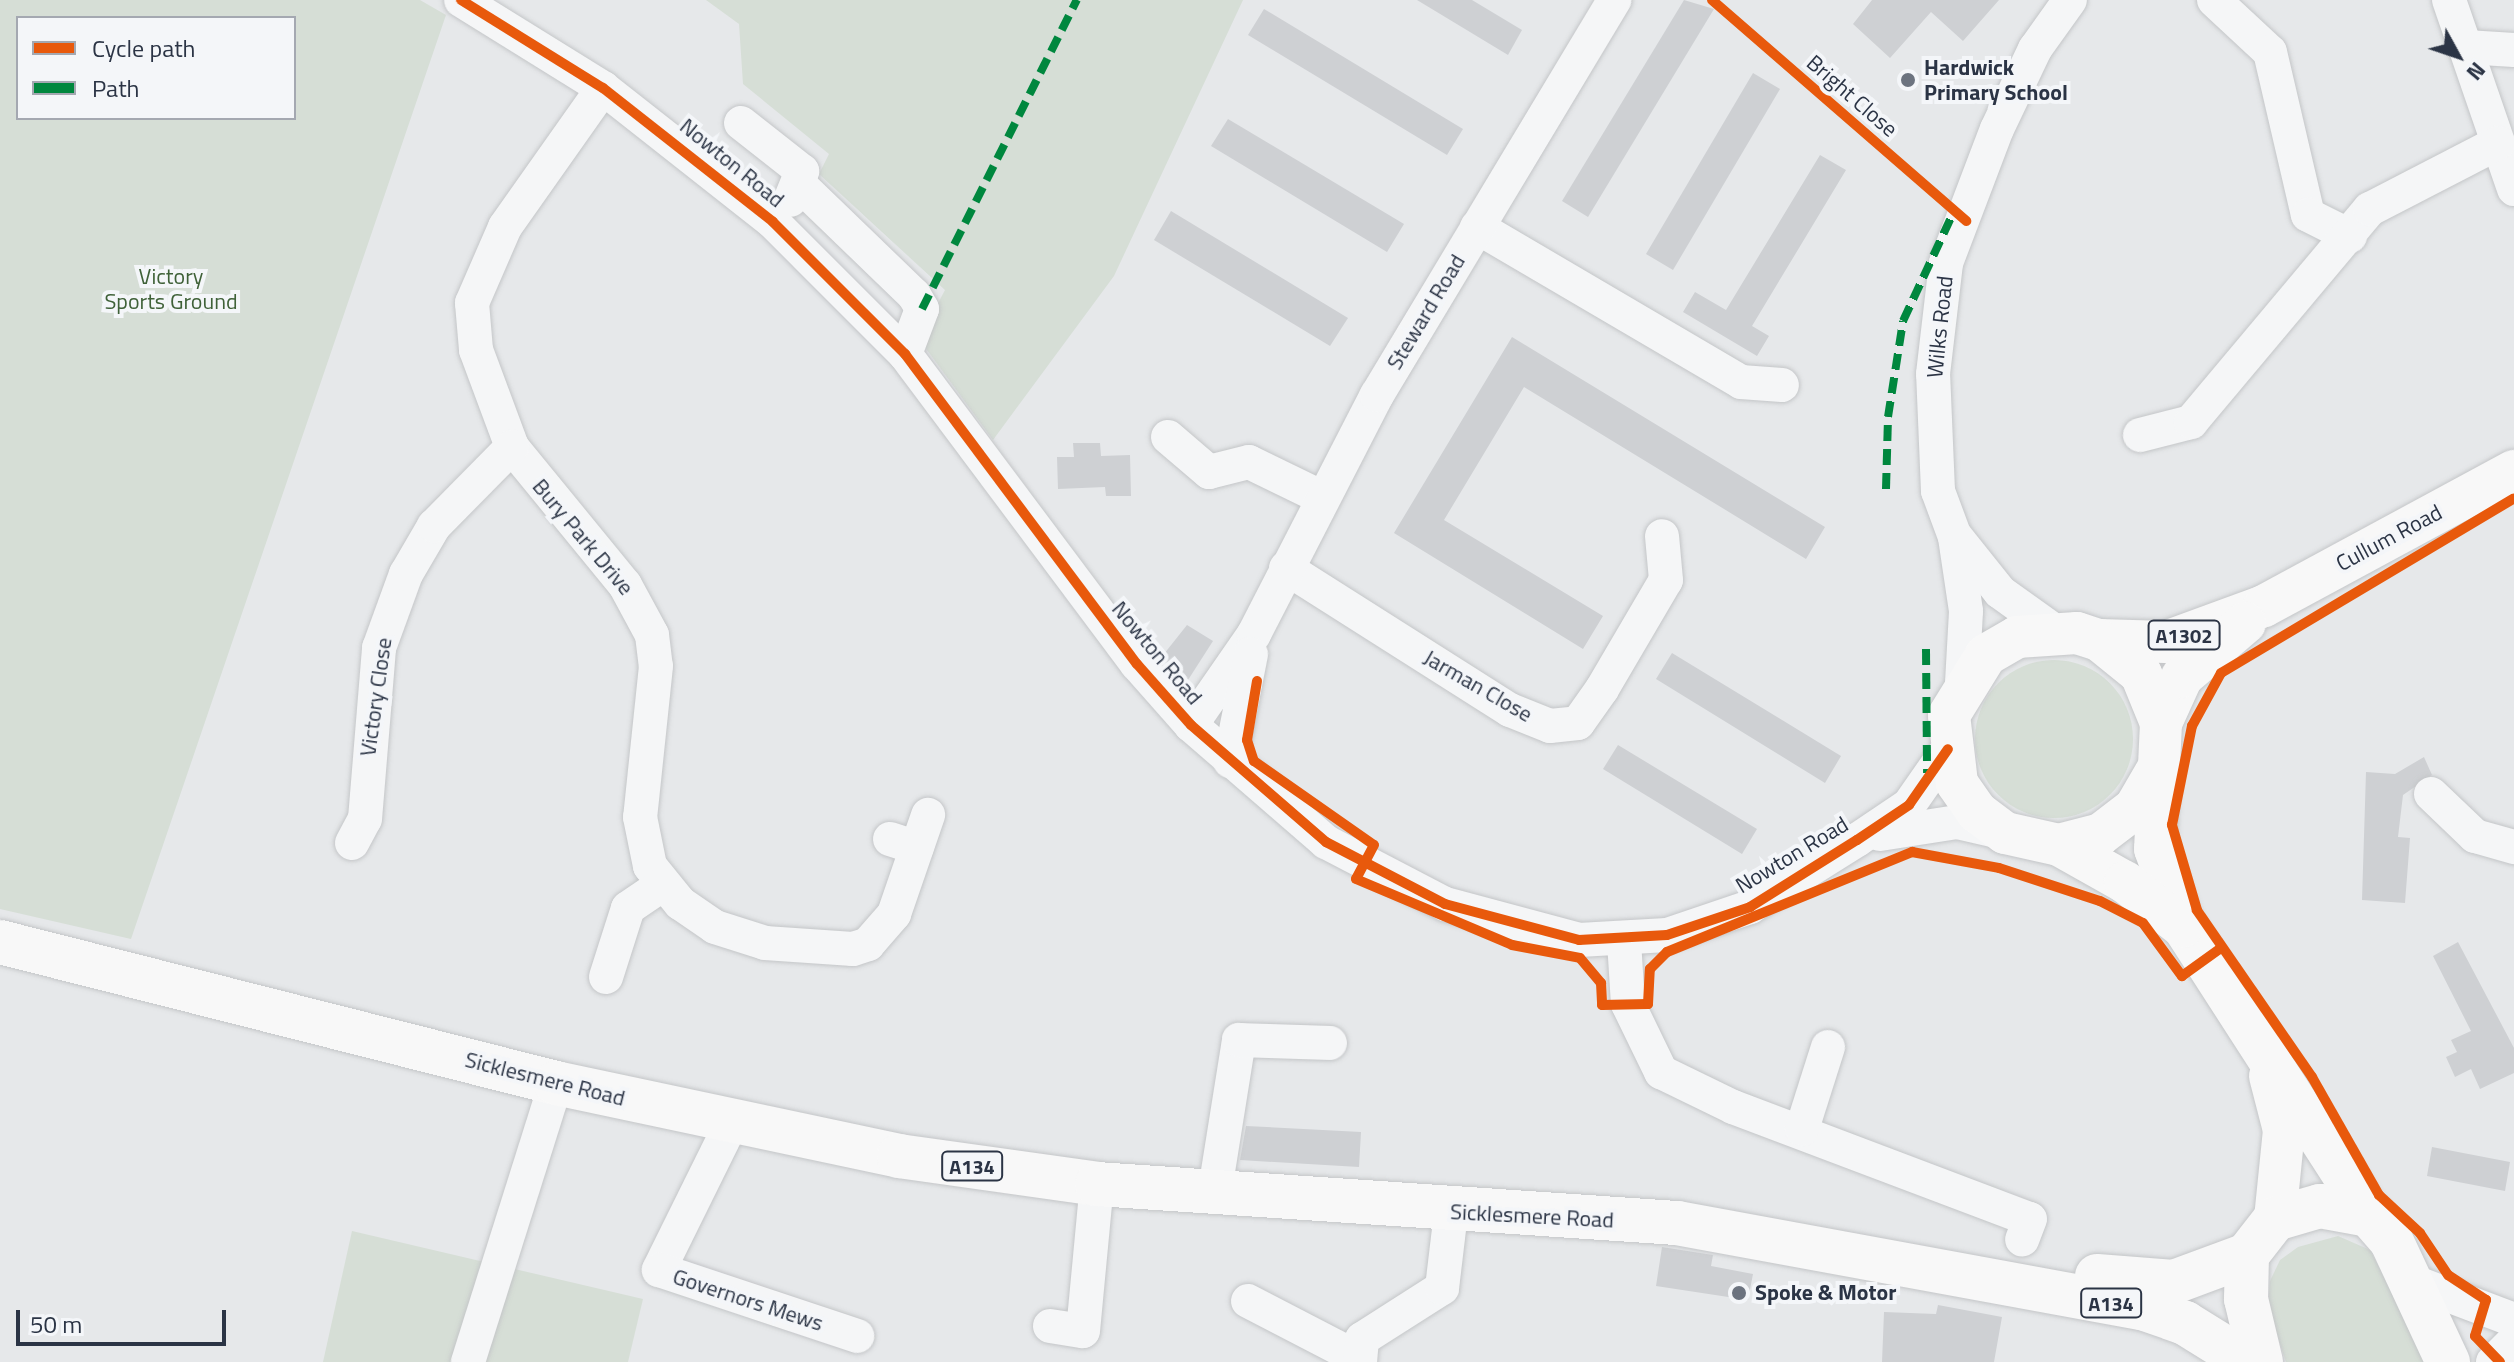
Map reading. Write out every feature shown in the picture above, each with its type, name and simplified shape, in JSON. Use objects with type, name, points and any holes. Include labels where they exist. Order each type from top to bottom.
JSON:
[{"type":"highway","name":"Sicklesmere Road","points":[[0,942],[556,1083],[731,1124],[1097,1184],[1215,1190],[1451,1212],[1677,1223],[1963,1272],[2142,1308],[2185,1323],[2248,1362]]},
{"type":"highway","points":[[2261,1362],[2246,1299],[2247,1255],[2275,1219],[2320,1206],[2369,1215],[2414,1282],[2448,1362]]},
{"type":"highway","name":"Sicklesmere Road","points":[[1963,1272],[2174,1282],[2247,1255]]},
{"type":"main road","name":"Cullum Road","points":[[2099,640],[2166,642],[2264,606],[2514,471]]},
{"type":"main road","name":"Cullum Road","points":[[2161,723],[2182,677],[2264,606]]},
{"type":"main road","points":[[2184,928],[2125,882],[2059,845],[2005,833],[1977,812],[1957,783],[1948,749],[1949,715],[1962,683],[1986,655],[2017,637],[2053,630],[2099,640],[2141,674],[2161,723],[2155,849],[2184,928],[2369,1215]]},
{"type":"main road","points":[[2059,845],[2101,834],[2135,808],[2157,770]]},
{"type":"main road","points":[[2268,1059],[2284,1130],[2275,1219]]},
{"type":"street","name":"Nowton Road","points":[[461,0],[603,88],[773,222],[905,354],[1127,652],[1191,725],[1326,842],[1445,904],[1523,928],[1624,941],[1750,907],[1909,805],[1948,749]]},
{"type":"street","name":"Steward Road","points":[[1191,725],[1254,634],[1321,497],[1477,227],[1614,0]]},
{"type":"street","name":"Wilks Road","points":[[1962,683],[1966,611],[1955,537],[1938,491],[1934,389],[1946,263],[1997,129],[2035,49],[2070,0]]},
{"type":"street","points":[[2214,0],[2270,52],[2308,215],[2350,236]]},
{"type":"street","points":[[2449,0],[2514,189]]},
{"type":"street","points":[[2466,47],[2514,50]]},
{"type":"street","name":"Bury Park Drive","points":[[603,88],[505,227],[472,303],[476,350],[512,447],[625,585],[652,635],[656,666],[640,817],[643,844],[662,885],[727,931],[813,951],[853,949],[868,944],[894,914],[904,843],[928,815]]},
{"type":"street","points":[[741,123],[802,171],[801,186],[773,222]]},
{"type":"street","points":[[2140,435],[2191,422],[2370,209],[2498,143]]},
{"type":"street","points":[[801,186],[914,295],[922,309],[905,354]]},
{"type":"street","points":[[1477,227],[1741,382],[1782,385]]},
{"type":"street","points":[[1168,437],[1209,472],[1249,462],[1321,497]]},
{"type":"street","name":"Victory Close","points":[[352,843],[365,819],[379,648],[406,574],[434,526],[512,447]]},
{"type":"street","name":"Jarman Close","points":[[1286,568],[1510,710],[1550,726],[1578,723],[1602,689],[1666,580],[1662,536]]},
{"type":"street","name":"Wilks Road","points":[[1955,537],[2000,592],[2053,630]]},
{"type":"street","name":"Steward Road","points":[[1230,761],[1254,634]]},
{"type":"street","points":[[2431,794],[2475,836],[2514,847]]},
{"type":"street","name":"Nowton Road","points":[[1857,840],[1957,822],[2005,833]]},
{"type":"street","points":[[606,977],[628,908],[662,885]]},
{"type":"street","points":[[1624,941],[1628,1004],[1661,1072],[1733,1107],[1802,1129],[2030,1219],[2022,1240]]},
{"type":"street","points":[[1215,1190],[1239,1040],[1330,1043]]},
{"type":"street","points":[[1802,1129],[1828,1047]]},
{"type":"street","points":[[468,1362],[556,1083]]},
{"type":"street","name":"Governors Mews","points":[[731,1124],[659,1270],[857,1336]]},
{"type":"street","points":[[1071,1340],[1097,1184]]},
{"type":"street","points":[[1248,1301],[1360,1360],[1362,1339],[1442,1288],[1451,1212]]},
{"type":"street","points":[[2414,1282],[2514,1320]]},
{"type":"street","points":[[2493,1362],[2514,1341]]},
{"type":"green space","name":"Victory Sports Ground","points":[[0,0],[420,0],[446,15],[131,939],[0,909]]},
{"type":"green space","points":[[706,0],[1243,0],[1114,276],[993,440],[919,339],[945,290],[819,174],[829,154],[743,84],[739,24]]},
{"type":"green space","points":[[2054,660],[2084,666],[2110,683],[2127,709],[2133,739],[2127,769],[2110,795],[2084,812],[2054,818],[2024,812],[1998,795],[1981,769],[1975,739],[1981,709],[1998,683],[2024,666]]},
{"type":"green space","points":[[352,1231],[643,1299],[628,1362],[323,1362]]},
{"type":"green space","points":[[2338,1236],[2370,1250],[2429,1362],[2286,1362],[2268,1308],[2270,1281],[2280,1260],[2298,1247]]},
{"type":"building","points":[[1417,0],[1472,0],[1522,30],[1508,55]]},
{"type":"building","points":[[1684,0],[1714,9],[1588,217],[1562,201]]},
{"type":"building","points":[[1872,0],[1999,0],[1963,41],[1931,12],[1890,58],[1853,24]]},
{"type":"building","points":[[1264,9],[1463,129],[1447,155],[1248,35]]},
{"type":"building","points":[[1753,73],[1780,89],[1673,270],[1646,254]]},
{"type":"building","points":[[1228,119],[1404,224],[1387,252],[1211,146]]},
{"type":"building","points":[[1820,155],[1846,170],[1752,326],[1769,336],[1757,356],[1683,312],[1695,292],[1726,310]]},
{"type":"building","points":[[1171,211],[1348,318],[1330,346],[1154,240]]},
{"type":"building","points":[[1512,337],[1825,527],[1806,559],[1524,387],[1444,520],[1603,616],[1583,649],[1394,533]]},
{"type":"building","points":[[1073,443],[1100,443],[1101,456],[1130,455],[1131,496],[1106,496],[1105,487],[1058,489],[1057,457],[1074,457]]},
{"type":"building","points":[[1187,625],[1213,641],[1188,680],[1160,659]]},
{"type":"building","points":[[1672,653],[1841,756],[1825,783],[1656,679]]},
{"type":"building","points":[[1618,745],[1757,829],[1742,854],[1603,769]]},
{"type":"building","points":[[2424,757],[2432,775],[2403,795],[2398,837],[2410,838],[2405,903],[2362,900],[2366,772],[2395,774]]},
{"type":"building","points":[[2458,942],[2514,1048],[2514,1073],[2480,1089],[2471,1069],[2455,1077],[2446,1057],[2457,1052],[2451,1040],[2471,1031],[2433,956]]},
{"type":"building","points":[[1246,1126],[1361,1132],[1359,1167],[1240,1160]]},
{"type":"building","points":[[2432,1147],[2510,1162],[2505,1191],[2427,1176]]},
{"type":"building","points":[[1662,1247],[1713,1255],[1711,1266],[1753,1274],[1748,1300],[1656,1286]]},
{"type":"building","points":[[1938,1305],[2002,1317],[1994,1362],[1882,1362],[1884,1312],[1936,1314]]},
{"type":"marked path","points":[[922,309],[1077,0]]},
{"type":"marked path","points":[[1886,489],[1888,417],[1903,321],[1954,211]]},
{"type":"marked path","points":[[1926,649],[1927,773]]},
{"type":"cycle path","points":[[461,0],[603,88],[773,222],[905,354],[1137,664],[1191,725],[1326,842],[1445,904],[1579,940],[1667,935],[1750,907],[1857,840],[1909,805],[1948,749]]},
{"type":"cycle path","name":"Bright Close","points":[[1712,0],[1966,221]]},
{"type":"cycle path","points":[[2500,1362],[2475,1336],[2486,1300],[2448,1275],[2420,1233],[2379,1195],[2312,1077],[2197,910],[2172,825],[2192,726],[2221,673],[2514,498]]},
{"type":"cycle path","points":[[1257,681],[1247,740],[1254,761],[1374,845],[1356,879],[1512,945],[1580,958],[1601,983],[1602,1005],[1648,1004],[1650,969],[1667,952],[1912,852],[1999,868],[2100,901],[2143,923],[2182,976],[2221,948]]},
{"type":"place","name":"Hardwick Primary School","points":[[1908,80]]},
{"type":"place","name":"Spoke & Motor","points":[[1739,1293]]}]
